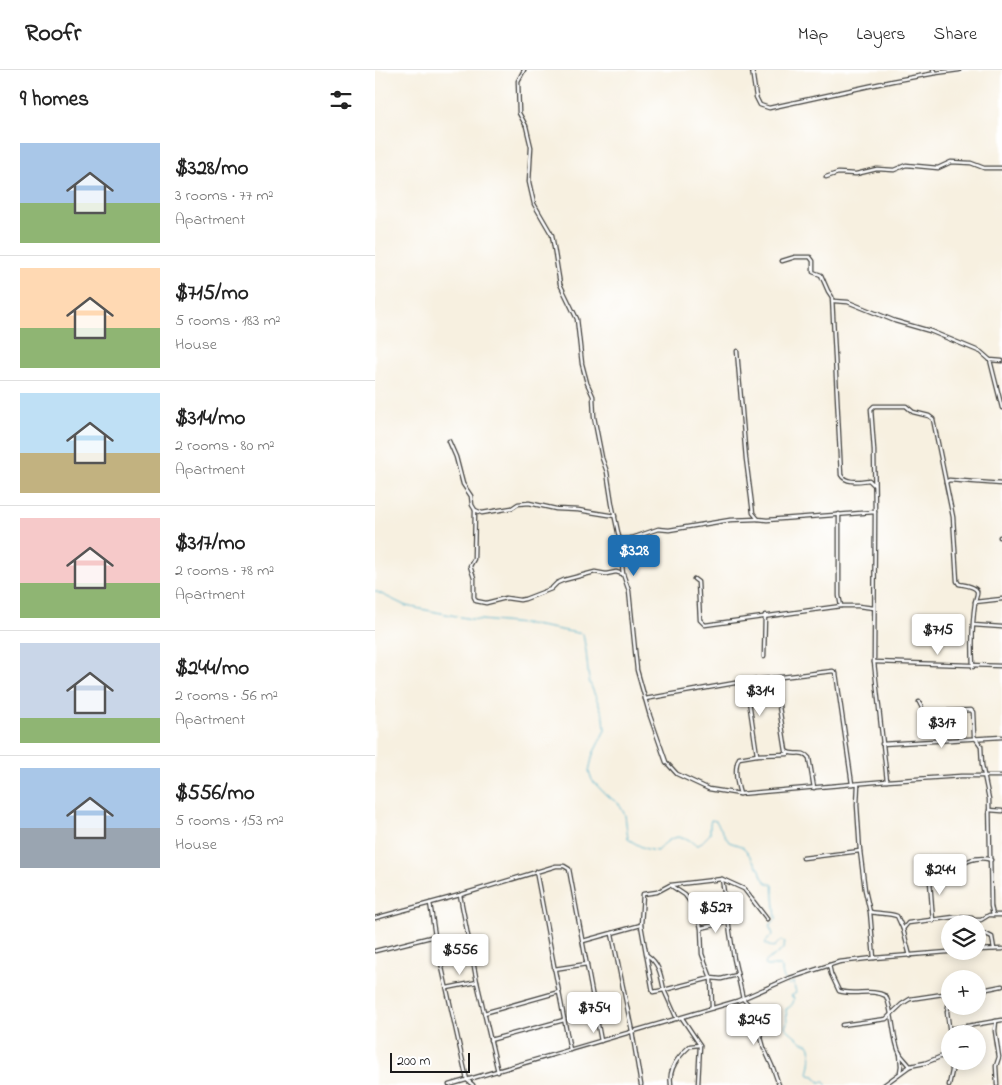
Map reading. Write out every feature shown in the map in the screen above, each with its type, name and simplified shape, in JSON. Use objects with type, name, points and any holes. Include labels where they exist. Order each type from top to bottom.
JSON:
[{"type":"street","points":[[524,70],[518,81],[519,112],[526,126],[531,147],[529,182],[533,204],[552,236],[560,284],[577,320],[582,364],[593,396],[594,417],[602,458],[607,472],[619,538],[623,574],[629,591],[637,670],[667,762],[677,774],[709,789],[740,794],[887,781],[1002,776]]},
{"type":"street","points":[[751,70],[756,97],[760,105],[769,108],[892,81],[959,70]]},
{"type":"street","points":[[933,70],[936,74]]},
{"type":"street","points":[[826,177],[838,173],[856,174],[877,169],[894,170],[906,165],[938,168],[951,162],[971,163],[984,168],[1002,168]]},
{"type":"street","points":[[782,261],[795,257],[810,257],[813,261],[813,272],[821,275],[834,301],[841,475],[847,481],[869,480],[875,486]]},
{"type":"street","points":[[834,301],[848,302],[895,321],[930,331],[981,352],[989,360],[1002,408]]},
{"type":"street","points":[[737,351],[746,459],[753,513],[758,519]]},
{"type":"street","points":[[989,360],[1002,361]]},
{"type":"street","points":[[887,781],[875,662],[873,608],[876,531],[874,450],[870,415],[871,409],[874,406],[907,406],[913,412],[931,417],[953,517],[957,580],[959,584],[972,587],[977,593],[973,625],[973,667]]},
{"type":"street","points":[[449,442],[456,457],[463,484],[471,496],[472,505],[475,510],[474,559],[470,566],[474,578],[474,597],[476,601],[482,603],[506,598],[525,599],[551,589],[557,583],[564,580],[595,572],[623,574]]},
{"type":"street","points":[[946,482],[949,480],[1002,484]]},
{"type":"street","points":[[475,510],[482,513],[529,503],[556,509],[578,510],[615,516]]},
{"type":"street","points":[[619,538],[632,538],[658,530],[669,530],[677,527],[730,520],[767,520],[875,512]]},
{"type":"street","points":[[839,514],[839,596],[841,606]]},
{"type":"street","points":[[694,580],[698,582],[700,620],[702,624],[841,606],[873,608]]},
{"type":"street","points":[[975,602],[1002,599]]},
{"type":"street","points":[[765,615],[765,657]]},
{"type":"street","points":[[973,625],[1002,627]]},
{"type":"street","points":[[875,662],[973,667],[1002,666]]},
{"type":"street","points":[[645,699],[746,681],[833,671],[835,673],[852,784]]},
{"type":"street","points":[[773,678],[785,752],[789,754]]},
{"type":"street","points":[[746,681],[757,755]]},
{"type":"street","points":[[919,702],[925,712],[971,710],[973,712],[974,736],[981,746],[982,765],[989,799],[991,906],[993,915]]},
{"type":"street","points":[[882,744],[1002,737]]},
{"type":"street","points":[[740,794],[737,785],[737,763],[739,758],[757,755],[804,753],[809,758],[814,788]]},
{"type":"street","points":[[858,784],[857,805],[860,852],[870,912],[874,958]]},
{"type":"street","points":[[988,810],[1002,811]]},
{"type":"street","points":[[803,858],[860,852]]},
{"type":"street","points":[[933,921],[929,868],[956,863],[962,865],[968,860],[982,858],[991,860]]},
{"type":"street","points":[[375,918],[556,866],[563,866],[569,869],[601,1041]]},
{"type":"street","points":[[537,872],[570,1050]]},
{"type":"street","points":[[722,879],[737,975],[743,998],[753,1009],[764,1048],[779,1085]]},
{"type":"street","points":[[737,975],[711,978],[653,992],[641,925],[643,894],[657,892],[670,885],[722,879],[744,889],[767,919]]},
{"type":"street","points":[[670,885],[685,895],[696,910],[701,928],[702,954],[711,978],[712,1008]]},
{"type":"street","points":[[460,895],[477,982],[498,1072]]},
{"type":"street","points":[[430,903],[435,936],[467,1080],[473,1085]]},
{"type":"street","points":[[870,912],[897,916],[903,929],[909,956]]},
{"type":"street","points":[[986,918],[1002,915]]},
{"type":"street","points":[[903,929],[905,924],[908,923],[941,919]]},
{"type":"street","points":[[701,928],[729,922]]},
{"type":"street","points":[[583,941],[641,925]]},
{"type":"street","points":[[612,934],[641,1085]]},
{"type":"street","points":[[986,934],[992,938],[994,949]]},
{"type":"street","points":[[375,951],[435,936]]},
{"type":"street","points":[[986,949],[1002,949]]},
{"type":"street","points":[[449,1085],[682,1018],[743,998],[784,980],[829,965],[874,958],[941,953]]},
{"type":"street","points":[[647,955],[655,961],[660,971],[664,990],[677,1019]]},
{"type":"street","points":[[554,969],[587,964]]},
{"type":"street","points":[[829,965],[839,991],[854,994],[881,993],[887,996],[900,1053],[901,1071],[897,1076]]},
{"type":"street","points":[[447,988],[477,982]]},
{"type":"street","points":[[986,989],[1002,986]]},
{"type":"street","points":[[484,1013],[559,992]]},
{"type":"street","points":[[842,1026],[886,1019],[910,999],[941,996]]},
{"type":"street","points":[[682,1018],[700,1045],[698,1085]]},
{"type":"street","points":[[490,1040],[564,1020]]},
{"type":"street","points":[[973,1025],[1002,1020]]},
{"type":"street","points":[[996,1021],[995,1031],[999,1057],[997,1085]]},
{"type":"street","points":[[671,1085],[670,1079],[676,1059],[690,1046],[700,1045]]},
{"type":"street","points":[[900,1053],[910,1066]]},
{"type":"street","points":[[884,1085],[910,1066],[941,1057]]},
{"type":"street","points":[[949,1085],[952,1070]]},
{"type":"waterway","points":[[375,591],[406,606],[471,619],[533,625],[583,634],[589,681],[604,717],[605,730],[593,754],[589,771],[592,780],[605,794],[619,804],[625,815],[628,839],[645,848],[657,851],[667,841],[680,837],[699,845],[710,834],[711,820],[716,821],[729,842],[745,849],[760,870],[762,877],[766,882],[773,885],[776,919],[769,926],[773,934],[765,943],[774,947],[781,940],[785,943],[782,950],[765,963],[766,966],[779,966],[782,968],[783,975],[789,985],[793,982],[796,993],[791,996],[794,998],[792,1005],[786,1009],[787,1023],[785,1027],[802,1042],[810,1046],[811,1054],[808,1073],[815,1076],[819,1082],[825,1082],[826,1085]]}]
